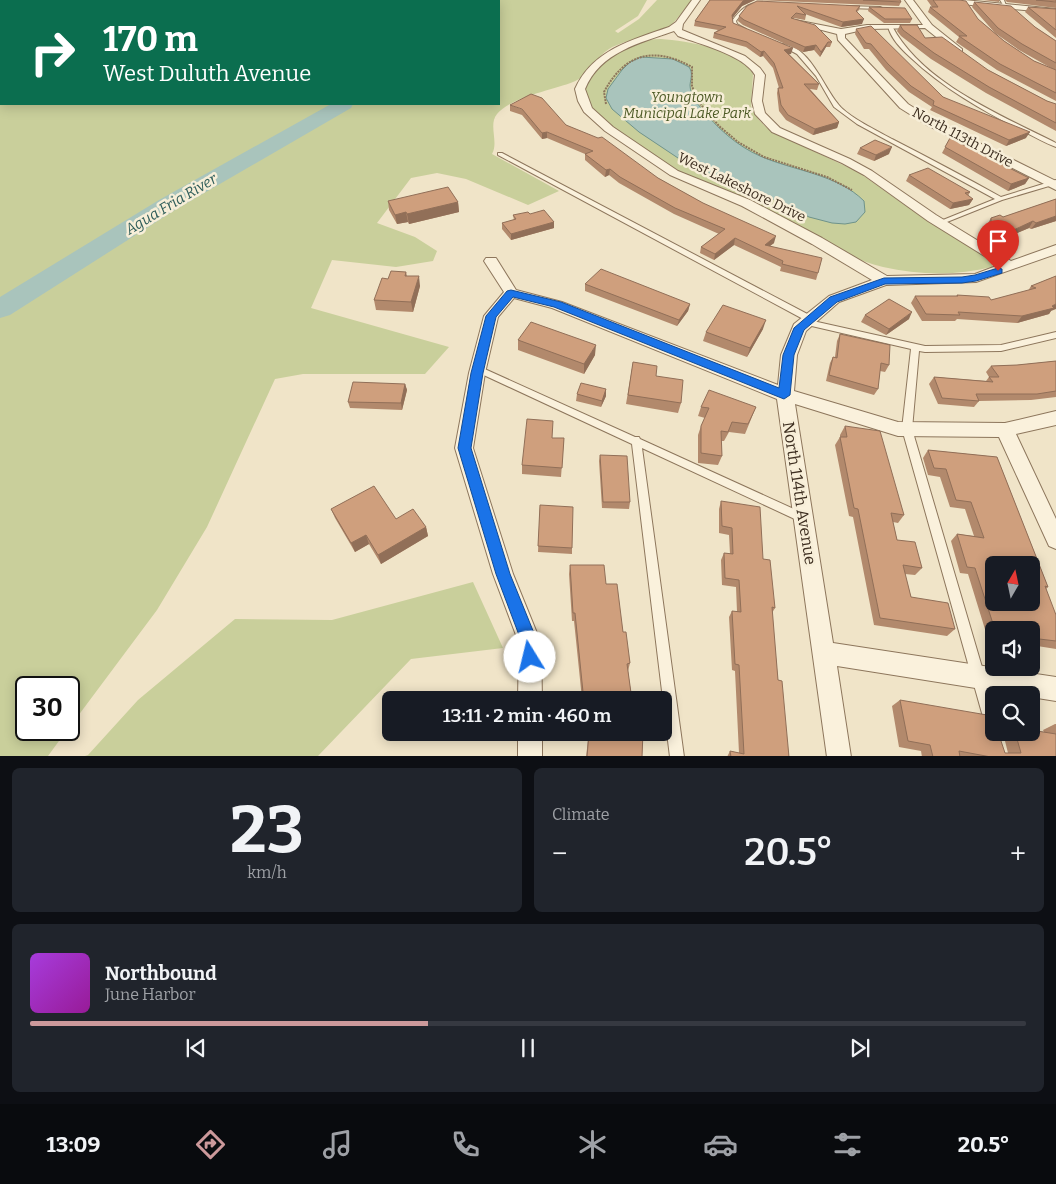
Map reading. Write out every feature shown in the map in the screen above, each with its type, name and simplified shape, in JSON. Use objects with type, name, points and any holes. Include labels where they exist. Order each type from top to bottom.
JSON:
[{"type":"street","points":[[696,0],[679,24],[678,30],[681,34],[742,58],[757,70],[760,75],[757,101],[760,114],[776,130],[846,161],[868,173],[940,223],[1010,266]]},
{"type":"street","points":[[940,0],[966,6],[1007,5],[1056,10]]},
{"type":"street","points":[[1007,5],[1022,18]]},
{"type":"street","points":[[910,6],[929,27],[970,58]]},
{"type":"street","points":[[795,22],[842,32],[855,28],[929,27]]},
{"type":"street","name":"West Lakeshore Drive","points":[[679,24],[672,29],[623,46],[603,58],[583,82],[580,89],[588,110],[609,129],[674,173],[746,204],[817,241],[884,281]]},
{"type":"street","name":"North 113th Drive","points":[[842,32],[841,38],[904,106],[931,122],[1054,184]]},
{"type":"street","points":[[884,281],[962,280],[986,275],[1056,249]]},
{"type":"street","points":[[491,261],[511,293],[557,305],[784,395],[898,428],[1005,430],[1056,418]]},
{"type":"street","name":"North 114th Avenue","points":[[839,756],[825,653],[784,395],[789,355],[799,328],[834,299],[884,281]]},
{"type":"street","points":[[511,293],[491,316],[478,369],[464,448],[503,574],[530,643],[530,691]]},
{"type":"street","points":[[1005,430],[1056,540]]},
{"type":"street","points":[[825,653],[1056,689]]},
{"type":"street","points":[[530,741],[530,756]]},
{"type":"lane","points":[[749,32],[735,25],[734,21],[744,8],[755,3],[769,3]]},
{"type":"lane","points":[[844,7],[888,8]]},
{"type":"lane","points":[[890,27],[896,42],[944,85],[973,103],[1056,145]]},
{"type":"lane","points":[[775,41],[799,53],[818,75],[836,106],[859,123],[1000,199]]},
{"type":"lane","points":[[500,154],[808,320],[925,349],[1001,348],[1056,335]]},
{"type":"lane","points":[[940,223],[1000,199],[1054,184]]},
{"type":"lane","points":[[915,347],[907,429],[985,699]]},
{"type":"lane","points":[[478,369],[803,518]]},
{"type":"lane","points":[[636,440],[677,756]]},
{"type":"path","points":[[606,104],[604,92],[620,69],[629,61],[646,56],[676,60],[692,67],[693,91],[703,109],[738,142],[764,157],[827,177],[852,190]]},
{"type":"green space","points":[[500,0],[647,0],[638,16],[615,31],[618,33],[639,19],[657,0],[692,0],[670,26],[656,34],[616,45],[604,53],[578,80],[512,103],[503,108],[494,118],[494,149],[492,154],[559,191],[528,205],[466,179],[437,173],[411,178],[377,223],[415,237],[437,251],[433,261],[396,267],[332,260],[311,308],[449,347],[425,374],[303,374],[275,379],[207,527],[157,610],[80,713],[80,676],[15,676],[15,741],[59,741],[48,756],[0,756],[0,105],[500,105]]},
{"type":"green space","name":"Youngtown Municipal Lake Park","points":[[661,39],[698,44],[725,52],[737,58],[753,74],[751,106],[759,120],[767,128],[858,172],[922,217],[989,258],[993,263],[992,267],[965,272],[924,273],[883,267],[853,257],[768,209],[682,173],[641,148],[594,110],[584,90],[597,69],[616,53],[637,43]]},
{"type":"green space","points":[[473,582],[503,648],[411,659],[318,756],[85,756],[138,700],[235,619],[332,620]]},
{"type":"water","points":[[641,57],[673,59],[689,67],[691,73],[690,88],[699,106],[728,136],[760,156],[815,174],[841,185],[864,201],[865,212],[856,222],[845,224],[809,217],[780,202],[687,164],[639,132],[612,109],[606,98],[608,89],[622,70],[630,62]]},
{"type":"building","points":[[710,0],[745,0],[732,15],[733,23],[793,48],[784,50],[819,84],[804,84],[839,122],[815,129],[788,115],[781,105],[778,88],[783,88],[774,63],[764,51],[761,52],[747,42],[714,33],[726,27],[695,21]]},
{"type":"building","points":[[863,0],[900,0],[901,2]]},
{"type":"building","points":[[933,0],[966,1],[978,19],[1004,41],[1034,61],[1056,70],[1056,93],[1000,64],[959,36],[967,36],[930,7],[938,7]]},
{"type":"building","points":[[1036,0],[1056,0],[1056,2]]},
{"type":"building","points":[[757,1],[860,6],[856,11],[864,19],[843,22],[797,6],[806,15],[796,13],[791,18],[815,25],[832,42],[828,42],[821,52],[816,45],[805,47],[739,16],[747,6]]},
{"type":"building","points":[[974,2],[1011,6],[1035,27],[1056,41],[1056,63],[998,28]]},
{"type":"building","points":[[869,7],[905,8],[912,19],[885,19]]},
{"type":"building","points":[[1028,7],[1056,9],[1056,30]]},
{"type":"building","points":[[900,25],[917,25],[925,38],[942,37],[988,70],[1056,104],[1056,123],[989,87],[934,53],[903,30]]},
{"type":"building","points":[[871,26],[943,97],[1030,132],[1009,140],[933,105],[934,101],[911,86],[871,44],[866,43],[856,29]]},
{"type":"building","points":[[531,94],[542,98],[566,125],[598,138],[602,137],[658,178],[703,203],[776,236],[765,245],[822,258],[818,273],[782,264],[783,261],[735,238],[715,254],[701,247],[725,229],[675,208],[620,177],[610,169],[606,170],[585,154],[593,151],[547,132],[542,133],[522,109],[510,105]]},
{"type":"building","points":[[950,138],[1029,178],[1011,184],[945,147]]},
{"type":"building","points":[[875,140],[892,147],[876,155],[860,148]]},
{"type":"building","points":[[928,168],[970,192],[965,193],[973,199],[953,203],[909,175]]},
{"type":"building","points":[[448,187],[458,202],[395,215],[388,201]]},
{"type":"building","points":[[1056,199],[1056,216],[1036,223],[1033,221],[1005,234],[991,226],[991,218],[1000,215],[1003,217]]},
{"type":"building","points":[[544,210],[554,222],[511,234],[502,223],[516,219],[513,215],[528,212],[530,214]]},
{"type":"building","points":[[601,269],[690,304],[679,320],[585,284]]},
{"type":"building","points":[[391,271],[406,272],[405,276],[419,276],[411,302],[374,300],[382,278],[388,279]]},
{"type":"building","points":[[1056,276],[1056,304],[1052,306],[1054,308],[1022,316],[958,312],[960,315],[926,314],[915,296],[957,295],[989,297],[991,300],[1036,288],[1031,286]]},
{"type":"building","points":[[889,299],[912,312],[889,329],[865,315]]},
{"type":"building","points":[[723,305],[766,320],[750,348],[706,332]]},
{"type":"building","points":[[531,322],[596,345],[584,364],[518,340]]},
{"type":"building","points":[[840,334],[890,345],[889,365],[881,363],[878,389],[829,375],[833,357],[837,358]]},
{"type":"building","points":[[1056,361],[1056,391],[1037,394],[976,394],[979,401],[942,398],[934,377],[993,382],[989,377],[999,377],[991,366]]},
{"type":"building","points":[[633,362],[657,366],[656,376],[683,380],[681,403],[628,395]]},
{"type":"building","points":[[353,382],[405,384],[401,403],[348,402]]},
{"type":"building","points":[[581,383],[606,389],[602,401],[577,394]]},
{"type":"building","points":[[709,390],[756,407],[748,424],[732,422],[728,432],[721,431],[722,456],[701,453],[701,426],[709,408],[701,407]]},
{"type":"building","points":[[527,419],[553,421],[552,438],[564,438],[562,468],[522,465]]},
{"type":"building","points":[[845,426],[880,431],[904,515],[891,513],[897,540],[915,542],[922,568],[903,565],[911,597],[948,603],[955,629],[880,618],[858,509],[854,508],[840,437],[847,437]]},
{"type":"building","points":[[928,450],[997,457],[1036,556],[985,556],[985,599],[975,568],[967,567],[957,534],[984,538],[971,502],[956,500],[946,469],[934,468]]},
{"type":"building","points":[[600,455],[627,456],[630,502],[603,502]]},
{"type":"building","points":[[374,486],[396,519],[413,509],[426,527],[378,555],[366,535],[351,543],[331,509]]},
{"type":"building","points":[[721,501],[760,507],[763,559],[770,560],[775,608],[772,607],[778,680],[782,681],[789,756],[731,756],[730,751],[744,754],[739,665],[735,664],[732,611],[741,612],[739,580],[725,578],[724,553],[733,554],[732,528],[722,526]]},
{"type":"building","points":[[540,505],[573,507],[572,548],[538,546]]},
{"type":"building","points":[[570,565],[604,565],[606,584],[617,584],[623,632],[626,632],[630,663],[627,664],[631,691],[583,691],[575,613],[573,613]]},
{"type":"building","points":[[1040,567],[1056,615],[1056,641],[1040,639],[1040,621],[992,621],[989,611],[1040,611]]},
{"type":"building","points":[[900,700],[985,715],[985,741],[1001,741],[1005,753],[1021,753],[1018,741],[1040,741],[1040,731],[1056,734],[1056,756],[986,756],[959,751],[960,756],[933,756],[930,745],[908,741]]},
{"type":"building","points":[[588,741],[643,741],[642,756],[587,756]]},
{"type":"waterway","name":"Agua Fria River","points":[[0,309],[167,205],[342,105]]},
{"type":"route","points":[[530,657],[530,643],[503,574],[464,448],[477,373],[491,316],[511,293],[557,305],[784,395],[789,355],[799,328],[834,299],[884,281],[962,280],[998,271]]}]
